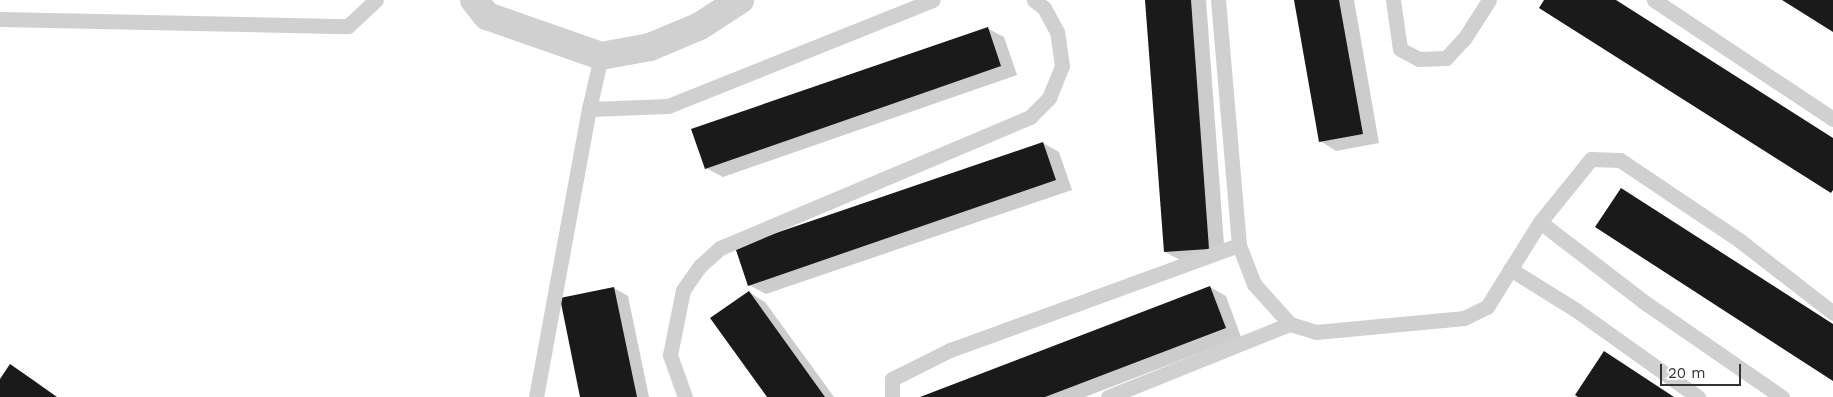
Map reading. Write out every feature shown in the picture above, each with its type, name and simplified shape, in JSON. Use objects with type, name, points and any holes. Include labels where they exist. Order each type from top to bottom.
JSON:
[{"type":"street","points":[[474,0],[487,16],[601,56],[650,47],[700,26],[740,0]]},
{"type":"lane","points":[[0,19],[348,26],[376,0]]},
{"type":"lane","points":[[589,109],[668,106],[933,0]]},
{"type":"lane","points":[[685,397],[670,355],[683,290],[700,266],[720,248],[1030,117],[1049,98],[1062,66],[1057,32],[1044,8],[1034,0]]},
{"type":"lane","points":[[1218,0],[1239,245],[1254,284],[1290,324],[1316,332],[1464,318],[1487,307],[1540,222],[1591,159],[1620,160],[1739,240],[1833,313]]},
{"type":"lane","points":[[1393,0],[1400,49],[1419,59],[1446,58],[1464,39],[1489,0]]},
{"type":"lane","points":[[1654,0],[1833,118]]},
{"type":"lane","points":[[536,397],[589,109],[601,56]]},
{"type":"lane","points":[[1540,222],[1647,304],[1782,397]]},
{"type":"lane","points":[[892,397],[892,379],[950,350],[1239,245]]},
{"type":"lane","points":[[1510,269],[1576,310],[1698,397]]},
{"type":"lane","points":[[1108,397],[1290,324]]},
{"type":"building","points":[[1145,0],[1191,0],[1209,249],[1164,252]]},
{"type":"building","points":[[1294,0],[1339,0],[1363,134],[1319,142]]},
{"type":"building","points":[[1544,0],[1616,0],[1833,138],[1833,190],[1831,193],[1539,8]]},
{"type":"building","points":[[1782,0],[1833,0],[1833,32]]},
{"type":"building","points":[[988,27],[1001,66],[705,169],[691,129]]},
{"type":"building","points":[[1043,142],[1056,180],[748,286],[735,247]]},
{"type":"building","points":[[1621,188],[1833,324],[1833,381],[1595,227]]},
{"type":"building","points":[[1210,286],[1226,328],[1045,397],[920,397]]},
{"type":"building","points":[[614,287],[637,397],[580,397],[560,298]]},
{"type":"building","points":[[749,291],[825,397],[767,397],[710,318]]},
{"type":"building","points":[[1604,351],[1674,397],[1578,397],[1575,395]]},
{"type":"building","points":[[10,364],[57,397],[0,397],[0,379]]}]
